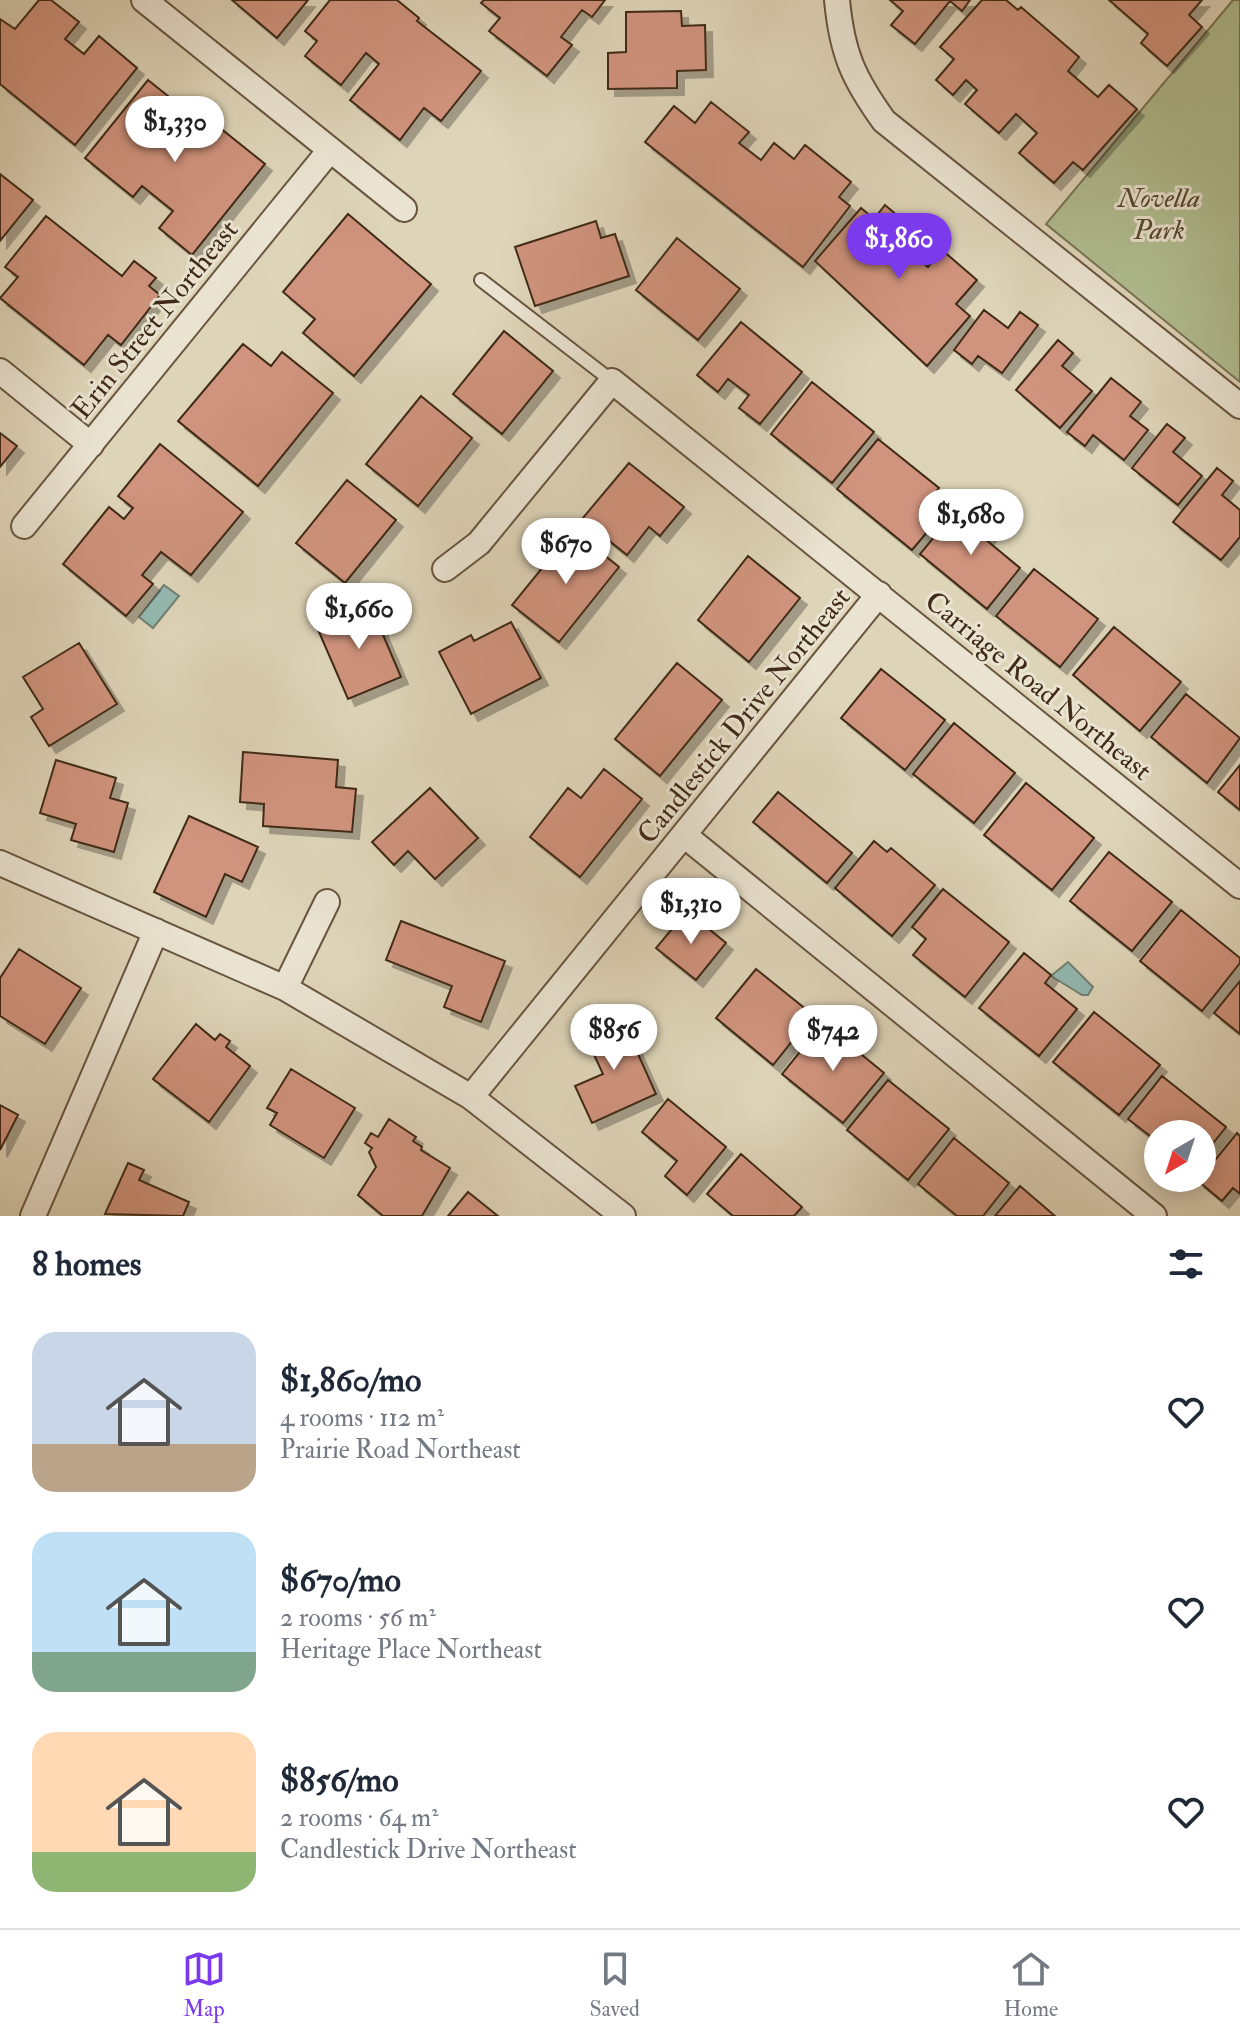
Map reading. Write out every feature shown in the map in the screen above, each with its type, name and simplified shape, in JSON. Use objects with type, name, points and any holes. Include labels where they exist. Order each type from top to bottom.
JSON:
[{"type":"street","points":[[144,0],[404,209]]},
{"type":"street","points":[[837,0],[841,39],[856,82],[884,121],[1240,406]]},
{"type":"street","name":"Erin Street Northeast","points":[[24,526],[330,150]]},
{"type":"street","points":[[0,371],[91,445]]},
{"type":"street","points":[[445,569],[479,543],[612,381]]},
{"type":"street","name":"Carriage Road Northeast","points":[[612,381],[1240,886]]},
{"type":"street","name":"Candlestick Drive Northeast","points":[[471,1097],[879,594]]},
{"type":"street","points":[[684,835],[1154,1216]]},
{"type":"street","points":[[0,863],[285,988],[471,1097],[623,1216]]},
{"type":"street","points":[[285,988],[327,902]]},
{"type":"street","points":[[33,1216],[156,931]]},
{"type":"lane","points":[[481,280],[612,381]]},
{"type":"green space","name":"Novella Park","points":[[1233,0],[1240,0],[1240,382],[1046,224]]},
{"type":"water","points":[[164,585],[179,596],[153,628],[139,617]]},
{"type":"water","points":[[1068,962],[1093,987],[1088,995],[1082,995],[1051,976]]},
{"type":"building","points":[[39,0],[51,0],[79,22],[65,39],[84,54],[99,36],[137,68],[75,145],[0,84],[0,19],[15,29]]},
{"type":"building","points":[[232,0],[308,0],[277,38]]},
{"type":"building","points":[[330,0],[397,0],[419,18],[417,21],[481,71],[441,121],[424,108],[400,140],[350,100],[379,64],[366,53],[341,85],[305,56],[317,41],[305,31]]},
{"type":"building","points":[[484,0],[605,0],[592,17],[582,10],[561,37],[572,45],[547,76],[489,31],[500,18],[481,3]]},
{"type":"building","points":[[890,0],[970,0],[962,11],[950,1],[915,44],[891,25],[903,11]]},
{"type":"building","points":[[982,0],[1006,0],[1018,10],[1021,7],[1079,57],[1068,71],[1098,97],[1109,85],[1137,109],[1083,170],[1073,162],[1054,183],[1019,153],[1037,133],[1016,114],[999,133],[965,104],[977,90],[966,80],[953,95],[936,80],[954,59],[940,47]]},
{"type":"building","points":[[1109,0],[1202,0],[1189,15],[1202,27],[1167,66],[1141,43],[1148,34]]},
{"type":"building","points":[[681,11],[682,26],[705,25],[706,70],[677,71],[677,88],[608,89],[608,53],[626,52],[626,12]]},
{"type":"building","points":[[148,80],[194,117],[188,126],[203,138],[215,124],[265,164],[192,255],[159,228],[173,211],[142,186],[133,197],[85,158]]},
{"type":"building","points":[[711,102],[749,132],[739,143],[761,160],[774,143],[794,159],[805,145],[851,182],[839,197],[850,206],[803,267],[645,142],[674,106],[695,123]]},
{"type":"building","points":[[0,174],[33,200],[0,241]]},
{"type":"building","points":[[885,205],[919,234],[906,249],[928,267],[942,250],[977,280],[956,304],[970,316],[927,366],[815,261],[861,208],[874,219]]},
{"type":"building","points":[[348,214],[431,284],[354,376],[303,333],[315,319],[283,292]]},
{"type":"building","points":[[46,216],[122,276],[134,261],[156,278],[149,286],[160,295],[121,345],[108,335],[84,365],[0,298],[18,277],[5,267]]},
{"type":"building","points":[[596,221],[601,238],[615,234],[629,276],[535,306],[515,247]]},
{"type":"building","points":[[677,238],[740,289],[698,340],[636,290]]},
{"type":"building","points":[[984,310],[1008,328],[1020,312],[1038,325],[1002,373],[978,356],[972,364],[954,350]]},
{"type":"building","points":[[741,322],[802,372],[760,424],[739,408],[749,395],[728,379],[718,392],[697,375]]},
{"type":"building","points":[[504,331],[553,371],[502,434],[453,394]]},
{"type":"building","points":[[1058,340],[1073,353],[1062,366],[1092,391],[1060,428],[1016,390]]},
{"type":"building","points":[[243,344],[271,366],[282,352],[333,393],[258,486],[178,421]]},
{"type":"building","points":[[1111,378],[1141,402],[1130,416],[1148,430],[1124,460],[1093,435],[1085,446],[1067,432]]},
{"type":"building","points":[[812,382],[874,432],[832,483],[771,434]]},
{"type":"building","points":[[421,396],[472,438],[418,506],[366,464]]},
{"type":"building","points":[[1167,424],[1185,438],[1173,452],[1202,476],[1178,505],[1132,468]]},
{"type":"building","points":[[0,433],[17,446],[0,467]]},
{"type":"building","points":[[878,439],[939,488],[930,499],[945,511],[912,550],[837,489]]},
{"type":"building","points":[[160,444],[243,512],[191,575],[161,552],[142,575],[153,584],[126,616],[63,564],[109,507],[124,519],[133,508],[118,496]]},
{"type":"building","points":[[629,463],[684,507],[660,536],[649,527],[627,555],[582,519]]},
{"type":"building","points":[[1217,468],[1233,481],[1222,495],[1240,510],[1240,537],[1221,560],[1173,522]]},
{"type":"building","points":[[347,480],[396,520],[345,583],[296,543]]},
{"type":"building","points":[[962,503],[994,529],[985,539],[1020,568],[987,609],[920,554]]},
{"type":"building","points":[[573,530],[619,567],[559,642],[512,605]]},
{"type":"building","points":[[748,556],[800,598],[749,662],[698,620]]},
{"type":"building","points":[[1034,569],[1098,619],[1060,667],[996,616]]},
{"type":"building","points":[[369,602],[401,677],[348,699],[316,625]]},
{"type":"building","points":[[511,622],[541,678],[471,714],[439,652],[471,635],[474,641]]},
{"type":"building","points":[[1114,627],[1181,682],[1140,731],[1073,675]]},
{"type":"building","points":[[79,643],[117,704],[49,746],[31,717],[43,709],[23,677]]},
{"type":"building","points":[[677,663],[722,700],[660,776],[615,739]]},
{"type":"building","points":[[881,669],[945,720],[905,770],[841,718]]},
{"type":"building","points":[[1186,694],[1240,738],[1207,783],[1151,737]]},
{"type":"building","points":[[954,723],[1015,773],[974,823],[913,774]]},
{"type":"building","points":[[243,752],[338,760],[336,787],[356,789],[352,832],[263,826],[264,804],[240,802]]},
{"type":"building","points":[[56,760],[116,778],[110,798],[128,803],[114,852],[71,840],[76,824],[40,813]]},
{"type":"building","points":[[1240,765],[1240,810],[1218,792]]},
{"type":"building","points":[[604,769],[642,799],[580,877],[530,837],[568,788],[581,798]]},
{"type":"building","points":[[1026,783],[1094,838],[1052,890],[984,835]]},
{"type":"building","points":[[430,788],[478,838],[435,879],[408,851],[394,865],[372,842]]},
{"type":"building","points":[[778,792],[852,853],[827,883],[753,822]]},
{"type":"building","points":[[189,816],[258,847],[242,882],[225,874],[206,917],[154,892]]},
{"type":"building","points":[[874,841],[887,852],[891,848],[935,885],[892,936],[835,888]]},
{"type":"building","points":[[1109,852],[1172,902],[1132,951],[1070,901]]},
{"type":"building","points":[[943,889],[1009,942],[965,997],[913,955],[926,939],[912,927]]},
{"type":"building","points":[[1181,910],[1240,958],[1240,963],[1202,1011],[1140,961]]},
{"type":"building","points":[[687,911],[726,943],[696,980],[656,948]]},
{"type":"building","points":[[401,921],[505,961],[481,1022],[444,1007],[452,986],[386,960]]},
{"type":"building","points":[[19,949],[81,988],[45,1044],[0,1016],[0,978]]},
{"type":"building","points":[[1024,953],[1051,975],[1045,983],[1077,1009],[1039,1056],[979,1008]]},
{"type":"building","points":[[756,969],[813,1015],[773,1065],[716,1018]]},
{"type":"building","points":[[1240,981],[1240,1034],[1214,1013]]},
{"type":"building","points":[[1094,1012],[1160,1065],[1119,1115],[1053,1062]]},
{"type":"building","points":[[621,1016],[656,1094],[592,1123],[575,1086],[603,1074],[584,1033]]},
{"type":"building","points":[[823,1023],[884,1073],[843,1123],[782,1074]]},
{"type":"building","points":[[196,1024],[215,1040],[220,1034],[230,1041],[226,1047],[250,1066],[209,1122],[153,1079]]},
{"type":"building","points":[[291,1069],[355,1108],[324,1158],[270,1125],[277,1113],[267,1108]]},
{"type":"building","points":[[1162,1076],[1226,1127],[1216,1140],[1216,1120],[1144,1120],[1144,1131],[1128,1119]]},
{"type":"building","points":[[888,1080],[949,1129],[908,1180],[847,1130]]},
{"type":"building","points":[[668,1099],[726,1147],[687,1195],[665,1176],[677,1161],[642,1132]]},
{"type":"building","points":[[0,1105],[18,1115],[0,1150]]},
{"type":"building","points":[[389,1119],[416,1137],[413,1141],[422,1147],[421,1150],[450,1168],[422,1216],[383,1216],[358,1195],[376,1167],[369,1152],[372,1148],[365,1143],[371,1133],[378,1137]]},
{"type":"building","points":[[1237,1133],[1240,1136],[1240,1194],[1233,1188],[1222,1201],[1211,1192],[1216,1192],[1216,1159]]},
{"type":"building","points":[[954,1138],[1009,1183],[983,1216],[957,1216],[918,1184]]},
{"type":"building","points":[[741,1154],[802,1207],[794,1216],[733,1216],[707,1194]]},
{"type":"building","points":[[128,1163],[144,1170],[139,1180],[189,1202],[183,1216],[105,1214]]},
{"type":"building","points":[[1020,1186],[1055,1216],[995,1216]]},
{"type":"building","points":[[468,1192],[498,1216],[448,1216]]}]
